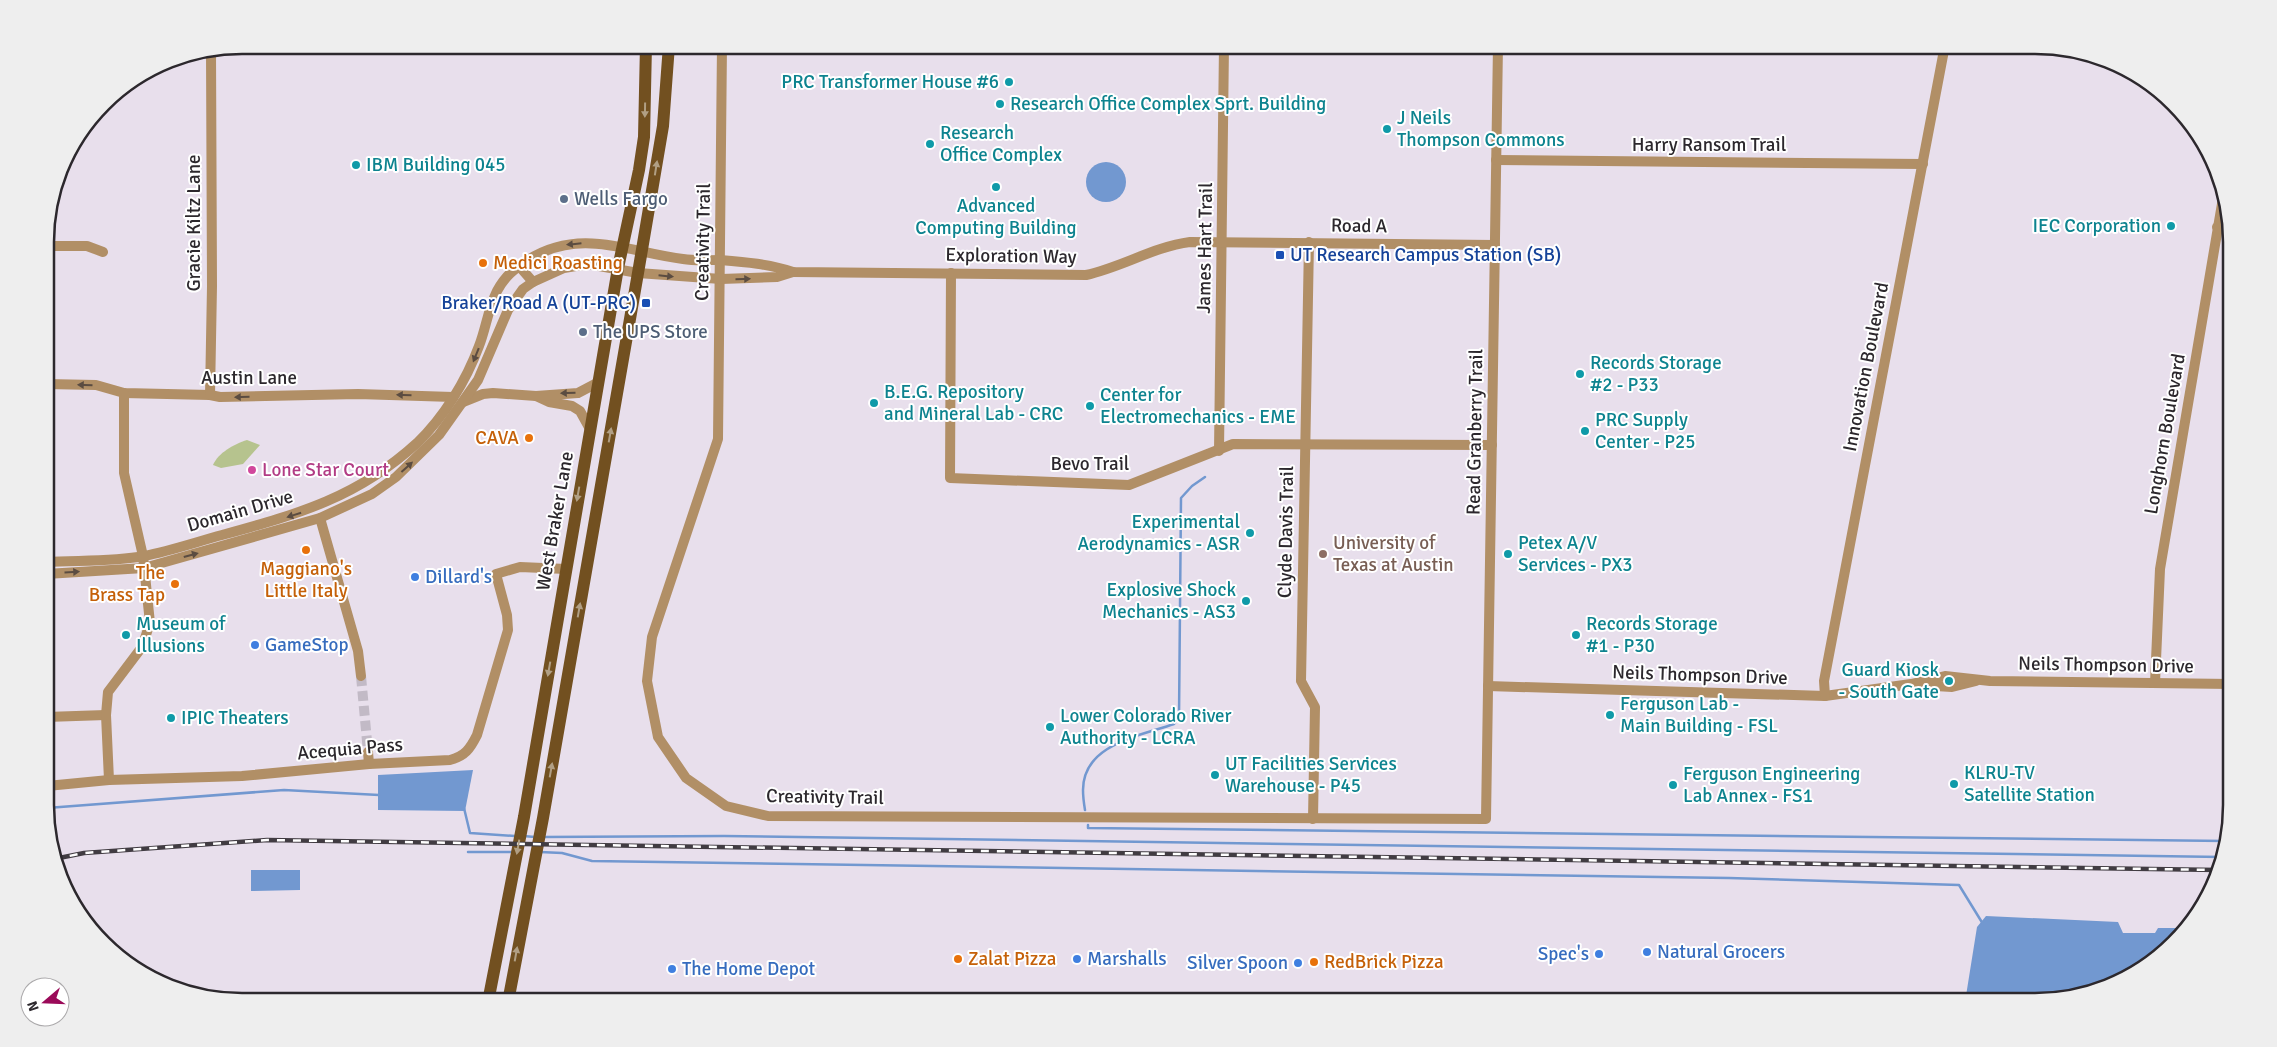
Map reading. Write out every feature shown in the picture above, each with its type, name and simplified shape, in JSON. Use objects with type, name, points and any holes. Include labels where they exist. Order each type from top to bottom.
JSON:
[{"type":"main road","name":"West Braker Lane","points":[[490,993],[524,817],[597,383],[644,137],[646,54]]},
{"type":"main road","name":"West Braker Lane","points":[[510,993],[543,818],[642,251],[663,126],[668,54]]},
{"type":"street","name":"Creativity Trail","points":[[722,54],[718,439],[652,637],[647,681],[658,737],[686,778],[726,806],[768,816],[1486,819]]},
{"type":"street","name":"James Hart Trail","points":[[1219,451],[1224,54]]},
{"type":"street","name":"Read Granberry Trail","points":[[1486,819],[1498,54]]},
{"type":"street","name":"Innovation Boulevard","points":[[1825,696],[1824,681],[1943,54]]},
{"type":"street","name":"Gracie Kiltz Lane","points":[[210,395],[212,286],[211,56]]},
{"type":"street","name":"Harry Ransom Trail","points":[[1496,160],[1923,164]]},
{"type":"street","name":"Longhorn Boulevard","points":[[2155,683],[2160,569],[2221,209]]},
{"type":"street","points":[[2217,227],[2223,228]]},
{"type":"street","name":"Exploration Way","points":[[638,273],[721,280],[776,277],[794,272],[1086,275],[1122,265],[1170,244],[1223,241]]},
{"type":"street","name":"Road A","points":[[1223,241],[1495,245]]},
{"type":"street","name":"Domain Drive","points":[[54,574],[144,568],[320,518],[372,494],[396,477],[432,443],[457,400],[497,292],[510,272],[551,248],[575,242],[601,243],[642,251]]},
{"type":"street","name":"Clyde Davis Trail","points":[[1309,242],[1301,681],[1315,707],[1313,818]]},
{"type":"street","points":[[54,246],[86,246],[103,252]]},
{"type":"street","name":"Exploration Way","points":[[642,251],[684,260],[721,260],[776,266],[794,272]]},
{"type":"street","name":"Domain Drive","points":[[54,562],[143,556],[294,515],[320,506],[362,484],[391,464],[425,435],[478,380],[508,310],[523,289],[532,282],[564,268],[588,264],[638,273]]},
{"type":"street","points":[[519,266],[532,282]]},
{"type":"street","name":"Bevo Trail","points":[[951,273],[950,478],[1129,485],[1233,444],[1492,445]]},
{"type":"street","points":[[468,374],[502,393]]},
{"type":"street","points":[[457,400],[483,394],[502,393],[536,396],[578,393],[597,383]]},
{"type":"street","name":"Austin Lane","points":[[54,384],[91,385],[124,393],[210,395],[220,397],[358,394],[457,400]]},
{"type":"street","points":[[108,780],[106,715],[108,692],[142,647],[150,623],[143,556],[124,473],[124,393]]},
{"type":"street","points":[[536,396],[549,402],[572,406],[580,411],[590,429]]},
{"type":"street","points":[[425,435],[432,443]]},
{"type":"street","points":[[361,676],[358,651],[320,518],[322,511],[378,480],[391,464]]},
{"type":"street","name":"Acequia Pass","points":[[54,785],[108,780],[242,776],[459,758],[471,747],[477,735],[508,630],[507,615],[496,574],[520,567],[566,569]]},
{"type":"street","name":"Neils Thompson Drive","points":[[1488,686],[1825,696],[1911,684],[1945,687],[1980,680],[2223,684]]},
{"type":"street","points":[[54,717],[106,715]]},
{"type":"street","points":[[368,752],[369,764]]},
{"type":"green space","points":[[247,440],[260,445],[243,464],[221,468],[213,465],[227,449]]},
{"type":"water","points":[[1110,162],[1117,165],[1123,171],[1126,182],[1125,190],[1117,199],[1110,202],[1102,202],[1095,199],[1087,190],[1086,178],[1089,171],[1098,163]]},
{"type":"water","points":[[473,770],[465,811],[378,810],[378,775]]},
{"type":"water","points":[[251,870],[300,870],[300,890],[251,891]]},
{"type":"water","points":[[1986,916],[2118,922],[2123,933],[2155,933],[2158,928],[2178,928],[2159,947],[2140,962],[2107,979],[2084,987],[2048,993],[1966,993],[1977,927]]},
{"type":"waterway","points":[[1085,810],[1083,790],[1086,774],[1092,762],[1116,744],[1174,724],[1179,717],[1181,498],[1192,486],[1205,477]]},
{"type":"waterway","points":[[54,807],[284,790],[379,795]]},
{"type":"waterway","points":[[464,808],[470,833],[515,836]]},
{"type":"waterway","points":[[1088,825],[1088,828],[2220,841]]},
{"type":"waterway","points":[[523,836],[535,837]]},
{"type":"waterway","points":[[543,837],[724,836],[2216,857]]},
{"type":"waterway","points":[[468,852],[514,852]]},
{"type":"waterway","points":[[540,852],[562,853],[592,861],[1729,878],[1959,885],[1983,924]]},
{"type":"tunnel","points":[[361,676],[368,752]]},
{"type":"railway","points":[[61,858],[84,853],[267,840],[2212,870]]},
{"type":"place","name":"PRC Transformer House #6","points":[[1009,82]]},
{"type":"place","name":"Research Office Complex Sprt. Building","points":[[1000,104]]},
{"type":"place","name":"J Neils Thompson Commons","points":[[1387,129]]},
{"type":"place","name":"Research Office Complex","points":[[930,144]]},
{"type":"place","name":"IBM Building 045","points":[[356,165]]},
{"type":"place","name":"Advanced Computing Building","points":[[996,187]]},
{"type":"place","name":"Wells Fargo","points":[[564,199]]},
{"type":"place","name":"IEC Corporation","points":[[2171,226]]},
{"type":"place","name":"UT Research Campus Station (SB)","points":[[1280,255]]},
{"type":"place","name":"Medici Roasting","points":[[483,263]]},
{"type":"place","name":"Braker/Road A (UT-PRC)","points":[[646,303]]},
{"type":"place","name":"The UPS Store","points":[[583,332]]},
{"type":"place","name":"Records Storage #2 - P33","points":[[1580,374]]},
{"type":"place","name":"B.E.G. Repository and Mineral Lab - CRC","points":[[874,403]]},
{"type":"place","name":"Center for Electromechanics - EME","points":[[1090,406]]},
{"type":"place","name":"PRC Supply Center - P25","points":[[1585,431]]},
{"type":"place","name":"CAVA","points":[[529,438]]},
{"type":"place","name":"Lone Star Court","points":[[252,470]]},
{"type":"place","name":"Experimental Aerodynamics - ASR","points":[[1250,533]]},
{"type":"place","name":"Maggiano's Little Italy","points":[[306,550]]},
{"type":"place","name":"University of Texas at Austin","points":[[1323,554]]},
{"type":"place","name":"Petex A/V Services - PX3","points":[[1508,554]]},
{"type":"place","name":"Dillard's","points":[[415,577]]},
{"type":"place","name":"The Brass Tap","points":[[175,584]]},
{"type":"place","name":"Explosive Shock Mechanics - AS3","points":[[1246,601]]},
{"type":"place","name":"Museum of Illusions","points":[[126,635]]},
{"type":"place","name":"Records Storage #1 - P30","points":[[1576,635]]},
{"type":"place","name":"GameStop","points":[[255,645]]},
{"type":"place","name":"Guard Kiosk - South Gate","points":[[1949,681]]},
{"type":"place","name":"Ferguson Lab - Main Building - FSL","points":[[1610,715]]},
{"type":"place","name":"IPIC Theaters","points":[[171,718]]},
{"type":"place","name":"Lower Colorado River Authority - LCRA","points":[[1050,727]]},
{"type":"place","name":"UT Facilities Services Warehouse - P45","points":[[1215,775]]},
{"type":"place","name":"KLRU-TV Satellite Station","points":[[1954,784]]},
{"type":"place","name":"Ferguson Engineering Lab Annex - FS1","points":[[1673,785]]},
{"type":"place","name":"Natural Grocers","points":[[1647,952]]},
{"type":"place","name":"Spec's","points":[[1599,954]]},
{"type":"place","name":"Zalat Pizza","points":[[958,959]]},
{"type":"place","name":"Marshalls","points":[[1077,959]]},
{"type":"place","name":"RedBrick Pizza","points":[[1314,962]]},
{"type":"place","name":"Silver Spoon","points":[[1298,963]]},
{"type":"place","name":"The Home Depot","points":[[672,969]]}]
